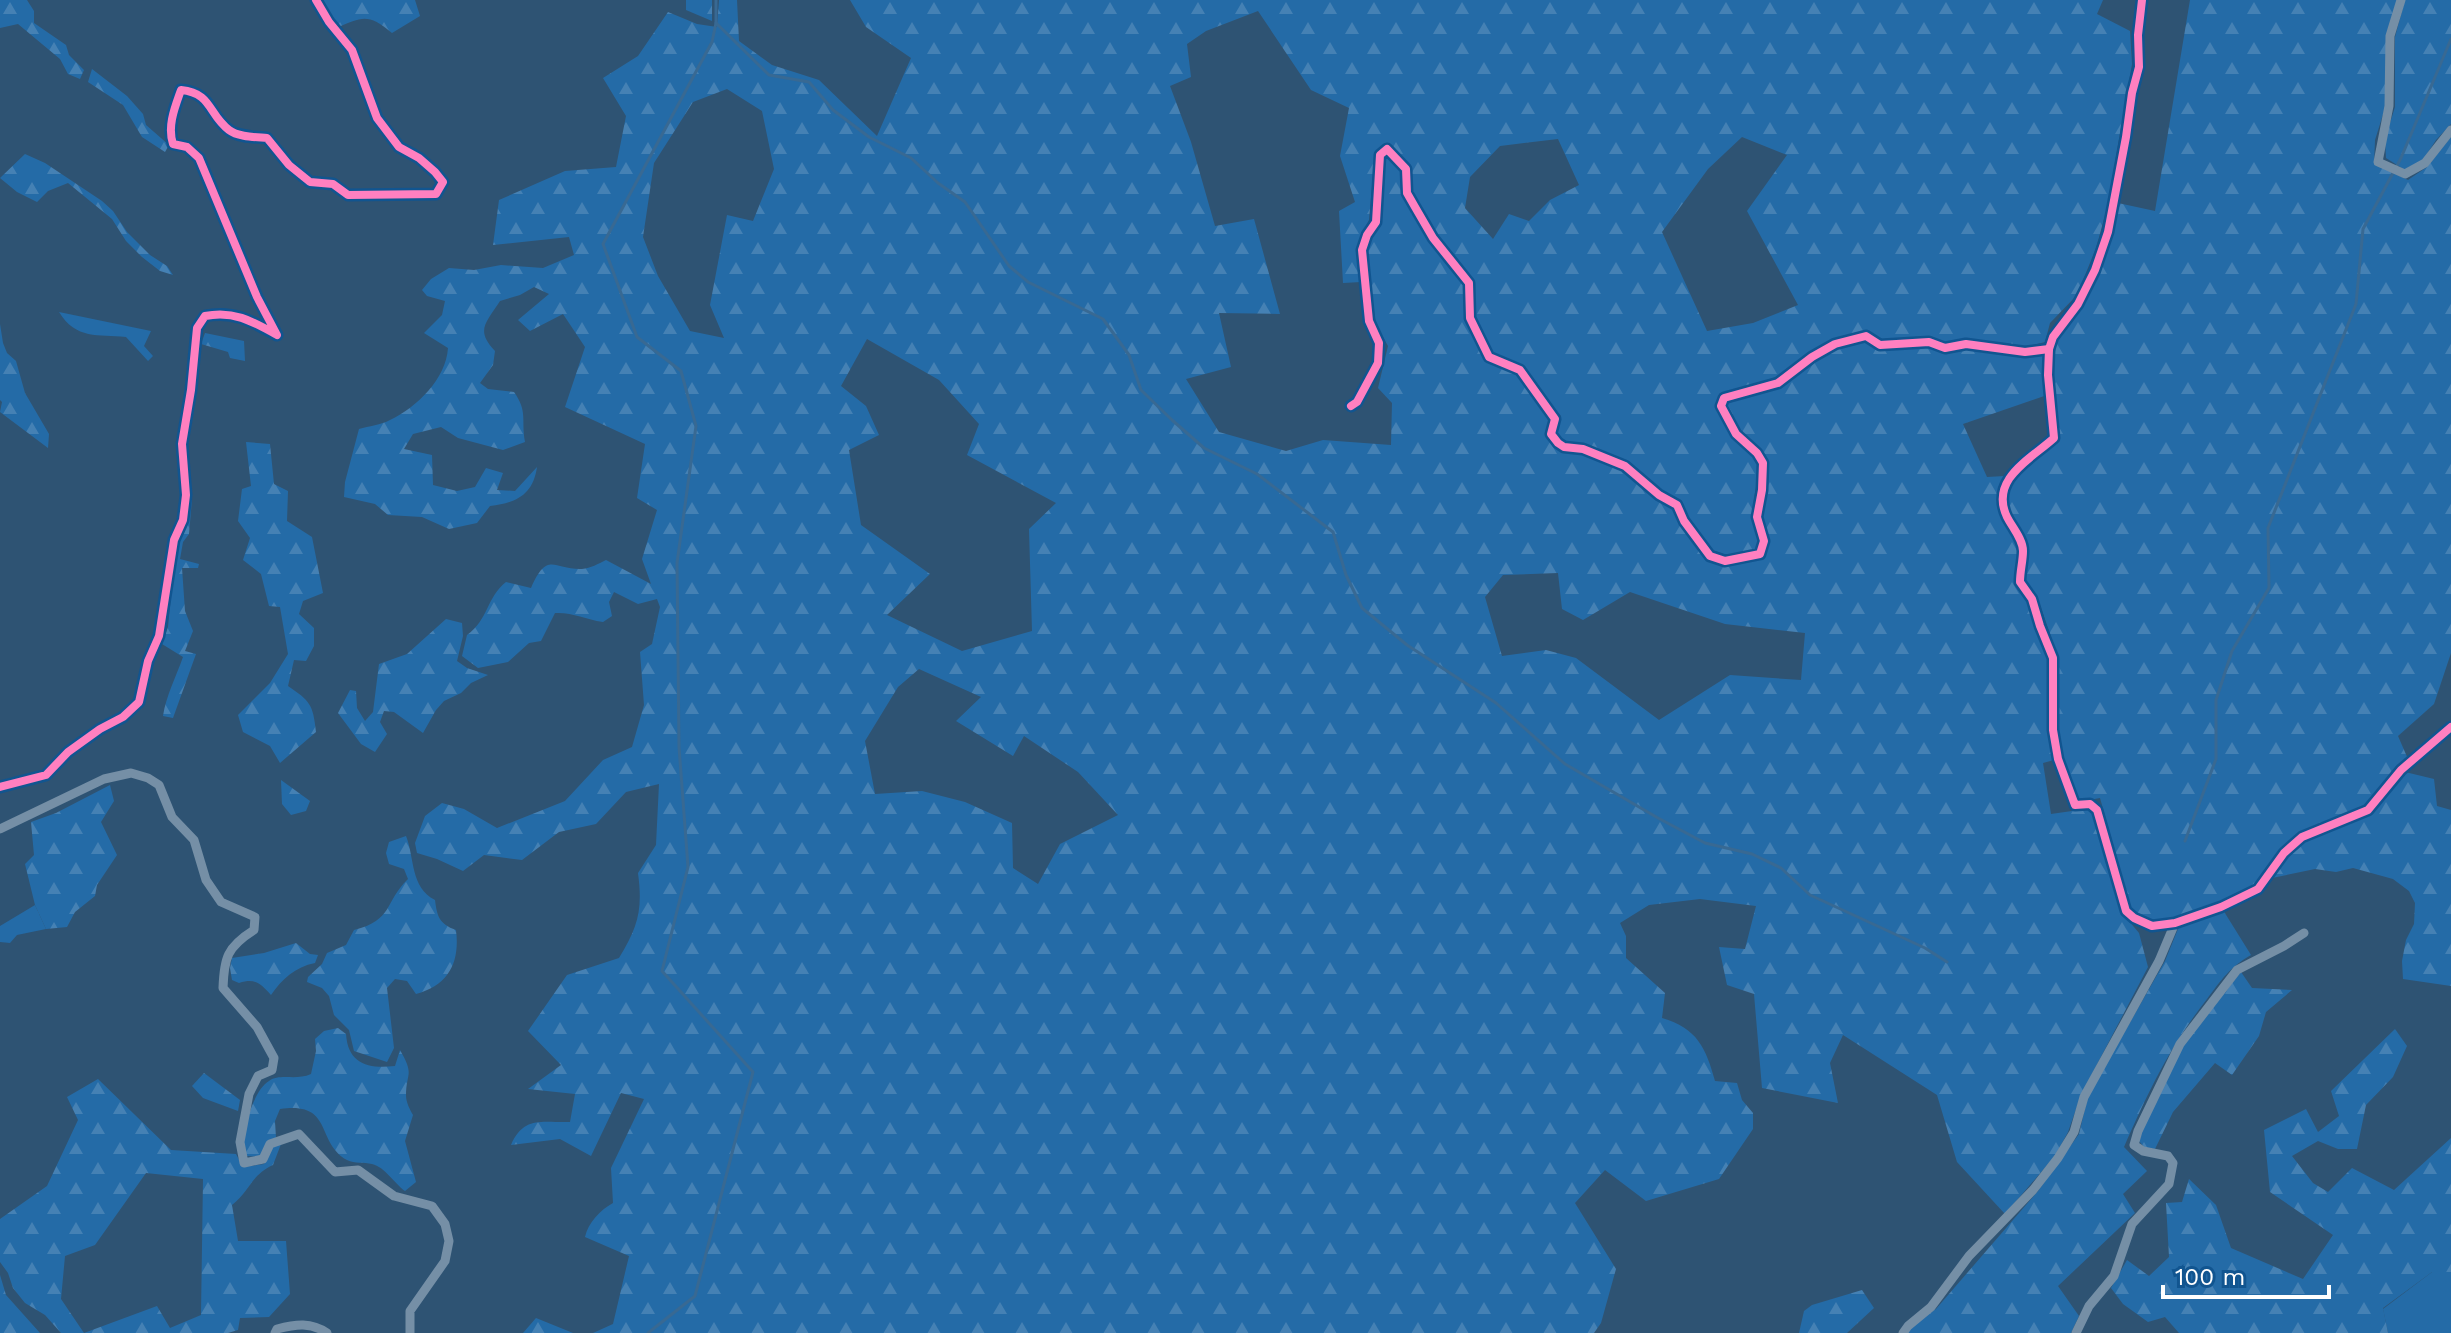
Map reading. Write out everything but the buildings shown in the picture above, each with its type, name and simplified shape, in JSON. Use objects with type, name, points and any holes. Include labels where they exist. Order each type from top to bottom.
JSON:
[{"type":"street","points":[[0,787],[46,775],[68,752],[123,717],[139,702],[148,661],[159,636],[174,540],[183,520],[186,495],[182,444],[197,328],[205,316],[223,312],[277,335],[257,297],[199,158],[187,147],[173,144],[170,134],[181,90],[195,92],[206,101],[228,130],[239,135],[267,138],[289,165],[310,182],[333,184],[348,195],[409,197],[436,194],[443,182],[419,158],[399,147],[377,118],[352,50],[316,0]]},
{"type":"street","points":[[2142,0],[2138,35],[2139,67],[2108,232],[2095,270],[2078,304],[2053,337],[2049,349],[2048,375],[2054,438],[2023,461],[2004,488],[2006,514],[2023,549],[2020,582],[2032,599],[2053,658],[2053,730],[2058,759],[2075,805],[2090,804],[2097,810],[2126,911],[2152,926],[2175,923],[2221,907],[2258,889],[2284,853],[2302,837],[2368,810],[2401,770],[2451,727]]},
{"type":"street","points":[[2401,0],[2390,36],[2389,106],[2378,162],[2405,174],[2425,163],[2451,130]]},
{"type":"street","points":[[1351,406],[1357,402],[1378,363],[1379,343],[1369,321],[1362,250],[1376,222],[1380,155],[1387,149],[1406,169],[1407,193],[1433,238],[1469,283],[1470,318],[1489,357],[1520,370],[1555,419],[1551,434],[1558,443],[1583,449],[1625,466],[1659,495],[1677,505],[1684,521],[1710,556],[1725,561],[1760,554],[1764,541],[1757,517],[1763,463],[1757,453],[1736,434],[1721,406],[1724,398],[1778,383],[1835,344],[1866,336],[1880,345],[1929,342],[1945,348],[1966,344],[2025,352],[2049,349]]},
{"type":"street","points":[[0,829],[104,779],[131,773],[159,785],[172,817],[194,840],[206,880],[221,902],[255,917],[254,930],[243,936],[224,961],[223,988],[257,1027],[274,1058],[272,1070],[258,1076],[249,1094],[240,1142],[244,1163],[263,1159],[270,1144],[299,1134],[335,1172],[358,1170],[394,1196],[432,1206],[445,1224],[449,1241],[445,1261],[410,1311],[410,1333]]},
{"type":"street","points":[[1903,1333],[1931,1307],[1969,1256],[2033,1190],[2058,1158],[2074,1132],[2084,1097],[2159,961],[2175,923]]},
{"type":"street","points":[[2076,1333],[2089,1306],[2114,1276],[2132,1224],[2169,1184],[2173,1163],[2168,1156],[2143,1151],[2134,1145],[2180,1044],[2237,970],[2304,933]]},
{"type":"street","points":[[275,1333],[277,1329],[296,1324],[316,1325],[327,1333]]},
{"type":"green space","points":[[0,0],[27,0],[34,11],[34,23],[66,45],[69,55],[84,70],[80,79],[68,74],[60,59],[18,24],[0,28]]},
{"type":"green space","points":[[323,0],[415,0],[420,16],[392,33],[366,19],[337,28]]},
{"type":"green space","points":[[686,0],[712,0],[712,21],[686,10]]},
{"type":"green space","points":[[719,0],[737,0],[739,41],[772,65],[819,80],[877,136],[911,58],[866,27],[850,0],[2103,0],[2097,14],[2130,31],[2132,64],[2107,208],[2096,248],[2077,295],[2050,323],[2045,342],[2025,347],[1965,339],[1942,345],[1928,336],[1881,341],[1868,332],[1849,335],[1809,354],[1776,377],[1718,397],[1716,409],[1735,440],[1757,460],[1753,506],[1759,531],[1757,549],[1740,554],[1726,555],[1713,550],[1679,501],[1642,478],[1627,461],[1584,446],[1564,444],[1557,434],[1561,416],[1547,403],[1523,367],[1492,353],[1475,316],[1471,281],[1444,248],[1416,205],[1409,189],[1409,164],[1385,145],[1375,153],[1369,220],[1358,252],[1361,282],[1343,283],[1339,211],[1355,202],[1340,156],[1349,108],[1311,90],[1258,11],[1206,31],[1187,44],[1191,77],[1170,86],[1191,142],[1215,226],[1254,219],[1280,314],[1219,313],[1231,367],[1186,379],[1219,432],[1286,451],[1323,440],[1391,445],[1392,403],[1378,388],[1388,346],[1376,325],[1366,250],[1370,236],[1380,223],[1383,157],[1386,153],[1404,170],[1404,195],[1431,241],[1467,285],[1467,319],[1487,360],[1519,373],[1551,423],[1548,435],[1558,448],[1585,454],[1625,470],[1639,485],[1675,509],[1684,526],[1711,559],[1728,565],[1763,556],[1767,540],[1760,515],[1765,488],[1765,461],[1737,429],[1725,408],[1727,402],[1783,386],[1814,359],[1855,341],[1867,340],[1883,349],[1930,345],[1947,352],[1967,346],[2025,355],[2044,352],[2047,395],[1963,424],[1987,477],[2005,476],[2002,505],[2021,548],[2015,568],[2017,582],[2030,602],[2037,629],[2051,658],[2049,733],[2054,760],[2043,763],[2051,814],[2091,810],[2123,914],[2139,933],[2148,967],[2081,1095],[2068,1132],[2055,1156],[2005,1214],[1957,1162],[1937,1095],[1843,1035],[1830,1063],[1838,1103],[1762,1088],[1754,994],[1727,985],[1719,947],[1745,949],[1756,906],[1700,899],[1649,905],[1620,923],[1626,936],[1626,958],[1665,993],[1662,1018],[1684,1027],[1698,1041],[1715,1081],[1737,1083],[1742,1100],[1753,1113],[1753,1129],[1719,1179],[1646,1201],[1605,1170],[1575,1203],[1616,1269],[1601,1323],[1594,1333],[593,1333],[613,1324],[629,1256],[585,1237],[595,1217],[613,1203],[611,1168],[644,1099],[621,1093],[591,1156],[560,1139],[511,1145],[516,1135],[528,1125],[570,1122],[575,1094],[528,1089],[561,1065],[528,1031],[567,975],[619,958],[625,947],[635,927],[639,908],[638,873],[656,845],[659,784],[626,792],[596,824],[559,832],[522,860],[484,855],[463,871],[417,853],[415,843],[425,816],[442,803],[464,809],[497,828],[565,801],[603,760],[632,747],[644,705],[640,652],[652,644],[660,607],[657,599],[638,604],[614,592],[609,602],[612,616],[603,622],[555,613],[541,641],[529,643],[508,662],[478,668],[462,656],[467,635],[480,622],[499,588],[506,582],[531,588],[547,566],[582,569],[606,560],[651,584],[642,559],[657,510],[637,498],[645,444],[565,407],[585,347],[563,314],[530,331],[518,320],[549,294],[534,287],[500,301],[487,321],[485,337],[495,351],[493,365],[480,383],[488,389],[514,392],[523,411],[525,442],[503,450],[458,438],[441,427],[413,434],[404,449],[432,455],[433,485],[457,491],[475,487],[486,468],[503,473],[497,490],[515,491],[537,467],[527,491],[508,503],[490,506],[477,523],[449,529],[422,517],[388,515],[375,504],[344,497],[345,482],[359,429],[386,422],[410,408],[428,391],[442,370],[448,348],[424,333],[442,315],[445,301],[427,296],[422,290],[431,279],[449,268],[474,270],[501,265],[543,268],[574,255],[569,237],[493,245],[499,200],[565,171],[616,167],[626,116],[603,78],[638,56],[668,12],[697,24],[717,27]],"holes":[[[727,89],[762,111],[774,169],[753,221],[727,215],[710,305],[724,338],[690,331],[658,276],[643,237],[654,163],[693,102]],[[1742,137],[1787,155],[1747,211],[1798,305],[1753,323],[1707,331],[1662,232],[1708,169]],[[1558,139],[1579,185],[1550,200],[1529,221],[1509,214],[1493,239],[1465,208],[1470,177],[1500,146]],[[867,339],[939,380],[979,424],[967,455],[1056,503],[1029,529],[1032,631],[962,651],[887,615],[930,574],[861,525],[849,450],[879,435],[866,406],[841,386]],[[1558,573],[1562,609],[1583,620],[1630,592],[1725,624],[1805,633],[1801,680],[1730,675],[1659,720],[1576,658],[1546,650],[1502,656],[1485,597],[1503,575]],[[919,669],[981,697],[956,721],[1013,756],[1024,736],[1078,772],[1118,815],[1060,844],[1038,884],[1013,868],[1012,823],[965,802],[922,791],[875,794],[865,741],[898,687]]]},
{"type":"green space","points":[[2190,0],[2397,0],[2385,108],[2375,140],[2374,164],[2408,180],[2427,167],[2451,137],[2451,653],[2434,704],[2398,736],[2408,759],[2367,806],[2302,835],[2255,888],[2174,918],[2150,920],[2136,915],[2131,908],[2100,798],[2078,802],[2060,756],[2058,657],[2037,596],[2022,579],[2027,546],[2009,513],[2007,499],[2015,475],[2057,439],[2052,347],[2056,336],[2081,304],[2118,203],[2155,211]]},
{"type":"green space","points":[[2405,0],[2451,0],[2451,124],[2423,160],[2405,170],[2386,158],[2385,139],[2395,107],[2395,37]]},
{"type":"green space","points":[[92,69],[127,96],[143,114],[146,125],[169,145],[165,152],[142,137],[123,105],[88,82]]},
{"type":"green space","points":[[25,154],[45,163],[102,201],[127,232],[150,255],[167,266],[173,275],[160,271],[142,257],[126,241],[112,219],[68,183],[48,191],[37,202],[17,192],[0,178]]},
{"type":"green space","points":[[59,312],[151,331],[144,346],[153,356],[148,361],[126,337],[80,331]]},
{"type":"green space","points":[[0,324],[7,353],[16,361],[25,393],[49,434],[48,448],[0,412]]},
{"type":"green space","points":[[205,333],[244,341],[245,361],[230,358],[228,352],[201,344]]},
{"type":"green space","points":[[246,442],[270,444],[274,484],[288,491],[287,521],[312,537],[323,593],[303,601],[299,614],[314,628],[314,646],[306,661],[294,660],[288,686],[309,704],[316,732],[280,763],[270,746],[243,732],[238,715],[270,683],[288,654],[280,607],[269,606],[261,574],[243,560],[250,538],[238,521],[242,489],[251,486]]},
{"type":"green space","points":[[190,495],[189,534],[183,542],[180,559],[199,564],[198,568],[182,568],[185,611],[193,631],[185,651],[196,654],[173,718],[163,716],[183,657],[162,644],[168,627],[176,545]]},
{"type":"green space","points":[[446,619],[462,623],[463,636],[457,661],[488,675],[444,701],[423,733],[394,712],[384,711],[380,722],[387,734],[375,752],[361,744],[338,713],[350,690],[356,691],[357,708],[365,721],[373,712],[379,664],[407,654]]},
{"type":"green space","points":[[2405,772],[2434,779],[2437,806],[2451,810],[2451,986],[2403,979],[2402,961],[2406,940],[2414,924],[2415,903],[2409,891],[2393,879],[2353,868],[2336,872],[2315,869],[2272,878],[2288,855],[2305,839],[2369,813]]},
{"type":"green space","points":[[281,780],[310,801],[306,811],[291,815],[282,804]]},
{"type":"green space","points":[[110,785],[114,801],[101,822],[117,855],[97,885],[95,896],[75,912],[67,927],[46,929],[35,905],[25,864],[34,855],[31,822],[56,813]]},
{"type":"green space","points":[[406,836],[417,880],[435,900],[442,922],[456,930],[457,942],[450,971],[437,985],[416,994],[407,981],[395,979],[387,988],[394,1048],[387,1062],[354,1051],[349,1030],[334,1015],[329,996],[322,988],[307,982],[327,953],[346,945],[354,930],[382,916],[408,879],[404,869],[389,864],[386,853],[389,842]]},
{"type":"green space","points":[[35,905],[46,929],[17,935],[10,943],[0,942],[0,926]]},
{"type":"green space","points":[[2223,910],[2251,955],[2226,974],[2194,1017],[2171,1052],[2142,1107],[2124,1147],[2147,1171],[2123,1194],[2135,1213],[2058,1286],[2079,1316],[2071,1333],[1905,1333],[1909,1326],[1936,1309],[2038,1191],[2079,1134],[2088,1096],[2165,961],[2180,924]]},
{"type":"green space","points":[[296,943],[310,954],[318,955],[315,963],[290,974],[271,995],[257,983],[232,980],[232,958],[264,953]]},
{"type":"green space","points":[[2241,972],[2252,988],[2292,990],[2266,1012],[2259,1036],[2232,1075],[2215,1063],[2173,1112],[2155,1149],[2145,1148],[2139,1141],[2142,1130],[2182,1045]]},
{"type":"green space","points":[[338,1028],[346,1034],[351,1052],[361,1062],[395,1066],[400,1050],[407,1065],[406,1098],[413,1115],[405,1141],[416,1182],[405,1191],[377,1166],[347,1160],[337,1152],[316,1117],[309,1111],[297,1108],[280,1109],[275,1121],[276,1138],[261,1157],[247,1156],[244,1132],[259,1091],[273,1079],[311,1074],[315,1039],[324,1031]]},
{"type":"green space","points":[[2395,1029],[2407,1046],[2393,1077],[2366,1105],[2357,1149],[2338,1149],[2318,1141],[2292,1156],[2313,1183],[2328,1192],[2352,1168],[2394,1190],[2451,1138],[2451,1272],[2432,1272],[2383,1308],[2388,1333],[2179,1333],[2165,1317],[2148,1322],[2123,1304],[2111,1288],[2127,1260],[2149,1276],[2169,1257],[2166,1203],[2182,1202],[2189,1179],[2216,1205],[2231,1248],[2303,1279],[2333,1235],[2270,1192],[2264,1130],[2306,1109],[2318,1132],[2339,1116],[2331,1091]]},
{"type":"green space","points":[[204,1073],[240,1100],[238,1111],[203,1098],[192,1086]]},
{"type":"green space","points":[[98,1079],[171,1150],[236,1154],[243,1167],[264,1164],[273,1146],[281,1144],[273,1165],[260,1174],[232,1205],[238,1241],[286,1241],[290,1294],[269,1317],[240,1318],[238,1330],[228,1333],[84,1333],[61,1333],[45,1315],[25,1303],[13,1288],[0,1262],[0,1219],[47,1186],[78,1120],[67,1097]],"holes":[[[146,1173],[203,1179],[201,1315],[170,1328],[157,1306],[84,1333],[61,1299],[65,1256],[95,1245]]]},
{"type":"green space","points":[[2432,1272],[2451,1272],[2451,1333],[2388,1333],[2383,1309]]},
{"type":"green space","points":[[0,1275],[6,1295],[40,1333],[0,1333]]},
{"type":"green space","points":[[1862,1290],[1874,1308],[1847,1333],[1799,1333],[1804,1311],[1812,1305]]},
{"type":"green space","points":[[536,1318],[573,1333],[523,1333]]},
{"type":"waterway","points":[[648,1333],[695,1296],[753,1072],[662,971],[688,867],[679,747],[677,563],[696,426],[681,371],[637,337],[603,244],[712,42],[716,0]]},
{"type":"waterway","points":[[716,23],[769,75],[809,82],[833,110],[869,137],[911,158],[965,202],[1009,266],[1028,282],[1103,319],[1129,355],[1141,390],[1172,420],[1204,448],[1257,474],[1333,532],[1346,575],[1362,608],[1407,645],[1496,703],[1565,764],[1705,843],[1752,854],[1781,868],[1810,895],[1925,948],[1947,962]]},
{"type":"waterway","points":[[2185,841],[2216,759],[2216,700],[2232,651],[2269,588],[2268,528],[2356,304],[2363,229],[2401,158],[2451,39]]},
{"type":"cycle path","points":[[0,787],[46,775],[68,752],[123,717],[139,702],[148,661],[159,636],[174,540],[183,520],[186,495],[182,444],[197,328],[205,316],[225,314],[251,321],[277,335],[257,297],[199,158],[187,147],[173,144],[171,123],[181,90],[199,95],[222,124],[233,132],[267,138],[289,165],[310,182],[333,184],[348,195],[436,194],[443,182],[419,158],[399,147],[377,118],[352,50],[316,0]]},
{"type":"cycle path","points":[[2142,0],[2138,35],[2139,67],[2108,232],[2095,270],[2078,304],[2053,337],[2049,349],[2048,375],[2054,438],[2015,471],[2008,481],[2003,504],[2023,547],[2020,582],[2032,599],[2053,658],[2053,730],[2058,759],[2075,805],[2090,804],[2097,810],[2126,911],[2152,926],[2175,923],[2221,907],[2258,889],[2284,853],[2302,837],[2368,810],[2401,770],[2451,727]]},
{"type":"cycle path","points":[[1351,406],[1357,402],[1378,363],[1379,343],[1369,321],[1362,250],[1376,222],[1380,155],[1387,149],[1406,169],[1407,193],[1433,238],[1469,283],[1470,318],[1489,357],[1520,370],[1555,419],[1551,434],[1558,443],[1564,447],[1583,449],[1625,466],[1659,495],[1677,505],[1684,521],[1710,556],[1725,561],[1760,554],[1764,541],[1757,517],[1763,463],[1757,453],[1736,434],[1721,406],[1724,398],[1778,383],[1835,344],[1866,336],[1880,345],[1929,342],[1945,348],[1966,344],[2025,352],[2049,349]]}]
